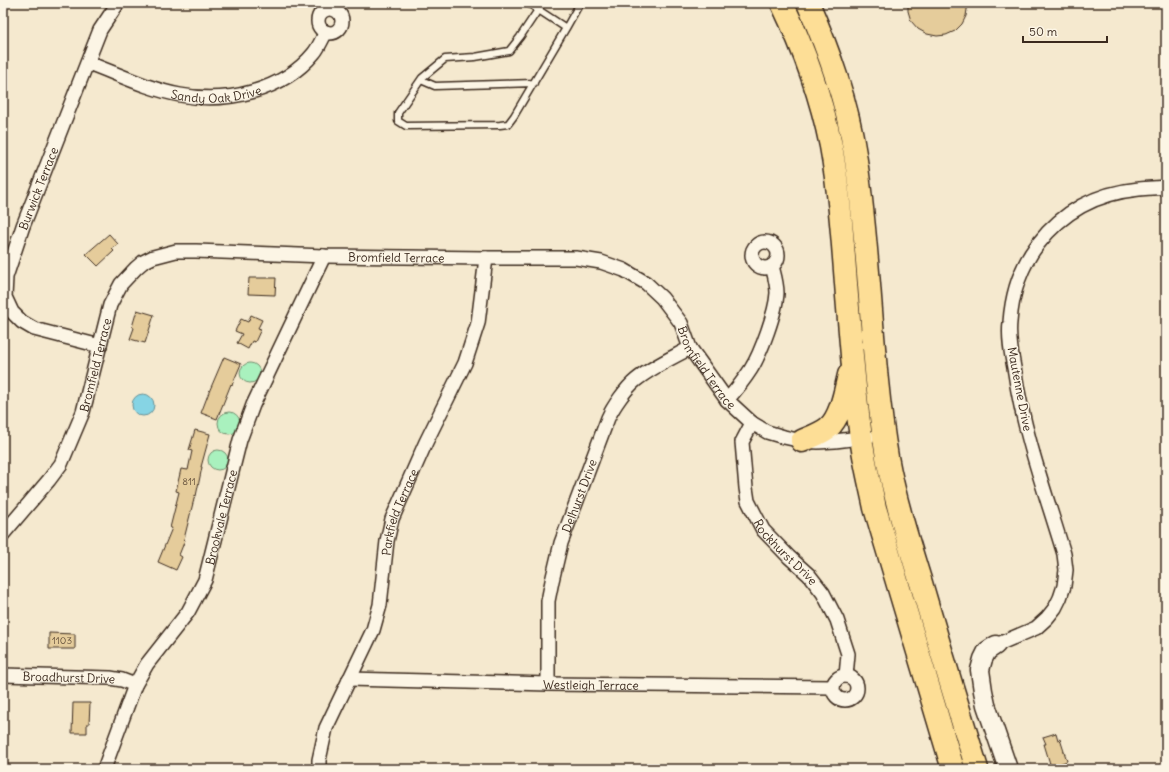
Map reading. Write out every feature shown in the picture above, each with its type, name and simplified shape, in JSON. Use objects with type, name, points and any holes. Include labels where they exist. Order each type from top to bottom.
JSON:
[{"type":"highway","points":[[782,3],[809,66],[821,106],[830,146],[837,187],[852,360],[866,469],[877,514],[953,769]]},
{"type":"highway","points":[[808,3],[823,36],[836,74],[847,114],[855,153],[861,194],[878,389],[884,435],[893,484],[906,535],[977,769]]},
{"type":"highway","points":[[802,441],[827,428],[837,416],[852,360]]},
{"type":"street","name":"Burwick Terrace","points":[[100,346],[34,329],[22,322],[12,312],[5,297],[6,277],[22,226],[100,30],[118,3]]},
{"type":"street","name":"Sandy Oak Drive","points":[[88,63],[158,90],[198,97],[233,96],[248,93],[279,81],[293,72],[304,64],[314,52],[326,32]]},
{"type":"street","name":"Mautenne Drive","points":[[996,645],[1036,628],[1047,618],[1055,608],[1060,598],[1064,586],[1066,570],[1062,549],[1020,407],[1011,351],[1010,323],[1014,295],[1022,272],[1032,252],[1046,234],[1063,218],[1076,209],[1109,194],[1138,189],[1166,187]]},
{"type":"street","name":"Bromfield Terrace","points":[[3,534],[61,464],[82,412],[110,305],[121,284],[143,262],[153,257],[176,251],[196,250],[324,256],[576,258],[601,262],[624,270],[646,283],[662,298],[681,323],[690,348],[727,400],[752,423],[767,432],[802,441],[818,442],[861,439],[884,435]]},
{"type":"street","name":"Brookvale Terrace","points":[[104,769],[135,685],[147,664],[188,612],[205,580],[240,440],[253,405],[324,256]]},
{"type":"street","name":"Parkfield Terrace","points":[[319,769],[319,760],[326,728],[373,630],[380,605],[387,541],[392,519],[426,442],[465,363],[478,323],[486,258]]},
{"type":"street","points":[[727,400],[742,383],[752,367],[770,324],[777,292],[772,266]]},
{"type":"street","name":"Delhurst Drive","points":[[548,684],[548,601],[552,581],[561,543],[612,408],[635,380],[659,364],[690,348]]},
{"type":"street","name":"Rockhurst Drive","points":[[752,423],[742,442],[748,501],[764,530],[789,557],[809,575],[823,593],[836,620],[848,654],[846,676]]},
{"type":"street","points":[[996,645],[987,651],[980,670],[986,705],[1008,769]]},
{"type":"street","name":"Broadhurst Drive","points":[[3,675],[110,678],[122,680],[135,685]]},
{"type":"street","points":[[842,676],[846,676],[853,680],[857,686],[855,694],[845,700],[838,697],[833,687],[836,680],[842,676]]},
{"type":"street","name":"Westleigh Terrace","points":[[349,679],[548,684],[833,687]]},
{"type":"lane","points":[[528,3],[566,28]]},
{"type":"lane","points":[[538,10],[509,51],[475,57],[445,59],[421,80],[398,114],[398,121],[406,126],[508,124],[534,83],[580,3]]},
{"type":"lane","points":[[421,80],[435,86],[534,83]]},
{"type":"green space","points":[[246,363],[254,363],[260,369],[260,377],[254,383],[246,383],[240,377],[240,369]]},
{"type":"green space","points":[[229,412],[237,415],[240,423],[237,431],[229,434],[221,431],[218,423],[221,415]]},
{"type":"green space","points":[[218,450],[225,453],[228,460],[225,467],[218,470],[211,467],[208,460],[211,453]]},
{"type":"water","points":[[143,394],[151,397],[154,405],[151,413],[143,416],[135,413],[132,405],[135,397]]},
{"type":"building","points":[[908,3],[968,3],[966,16],[962,24],[955,31],[946,35],[937,36],[927,34],[918,29],[911,21],[908,11]]},
{"type":"building","points":[[109,234],[118,244],[112,249],[114,251],[98,266],[86,254]]},
{"type":"building","points":[[249,278],[276,278],[275,295],[248,294]]},
{"type":"building","points":[[137,310],[154,315],[145,343],[130,339],[134,328],[132,327]]},
{"type":"building","points":[[251,315],[262,320],[258,328],[261,329],[255,342],[252,341],[248,349],[237,343],[242,334],[235,331],[241,319],[248,322]]},
{"type":"building","points":[[224,357],[241,364],[217,419],[201,413]]},
{"type":"building","points":[[195,430],[210,434],[201,467],[196,496],[195,495],[184,539],[185,540],[179,555],[182,557],[176,570],[158,562],[172,528],[170,528],[179,492],[176,491],[181,469],[188,470],[192,451],[189,450]]},
{"type":"building","points":[[49,633],[75,634],[75,649],[49,649]]},
{"type":"building","points":[[73,703],[90,703],[87,733],[72,733]]},
{"type":"building","points":[[1056,733],[1058,740],[1060,739],[1067,761],[1051,767],[1043,737]]}]
